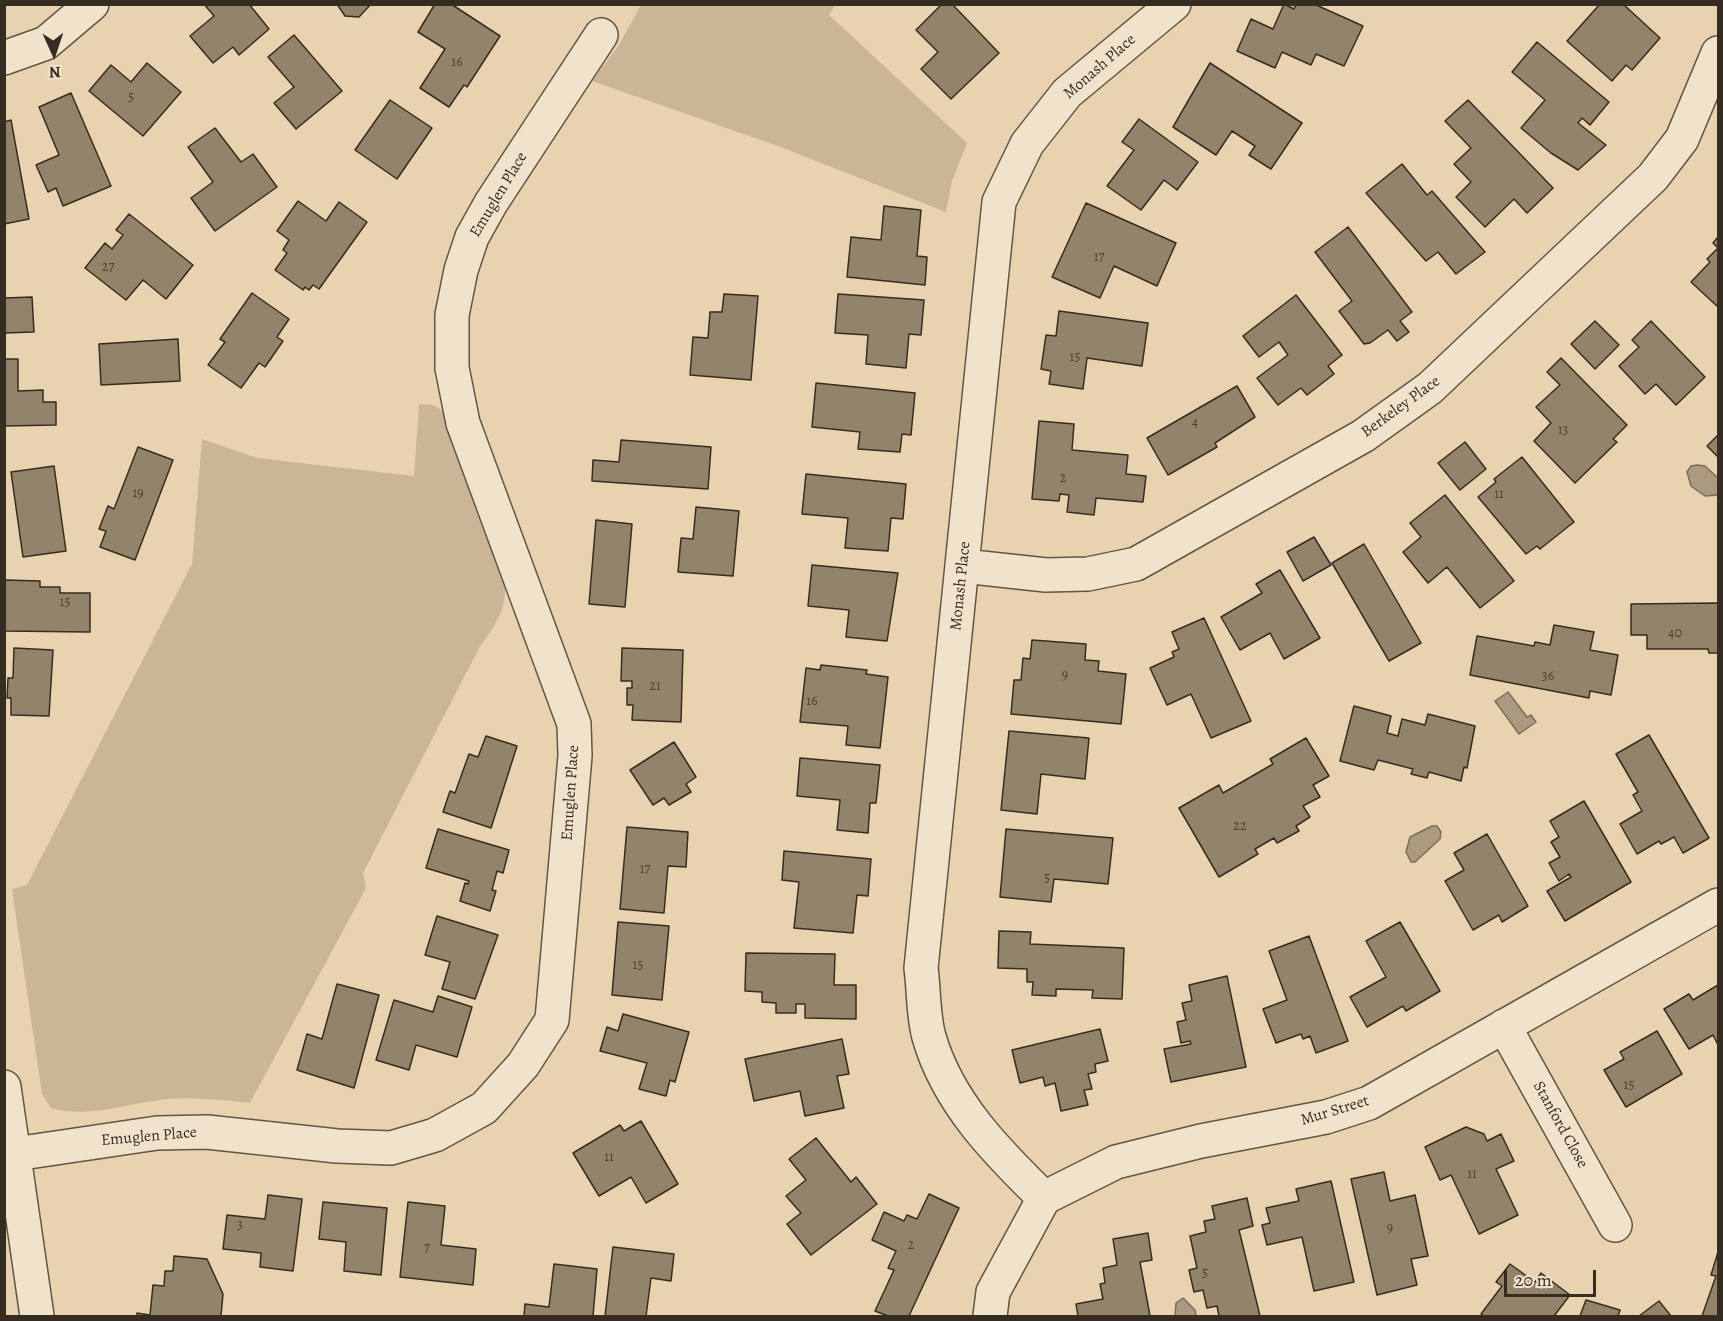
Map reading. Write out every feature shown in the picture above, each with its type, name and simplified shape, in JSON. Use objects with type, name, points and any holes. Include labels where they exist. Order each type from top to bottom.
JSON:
[{"type":"street","points":[[4,58],[46,43],[92,4]]},
{"type":"street","name":"Monash Place","points":[[1044,1198],[989,1145],[949,1087],[929,1036],[921,969],[999,202],[1027,144],[1067,93],[1174,4]]},
{"type":"street","name":"Emuglen Place","points":[[15,1154],[157,1133],[207,1132],[337,1146],[391,1148],[435,1135],[484,1108],[523,1065],[552,1020],[575,756],[574,724],[463,423],[452,368],[452,315],[461,270],[472,237],[491,203],[602,36]]},
{"type":"street","name":"Berkeley Place","points":[[963,566],[1046,575],[1088,574],[1136,564],[1363,436],[1430,388],[1653,177],[1682,139],[1719,53]]},
{"type":"street","name":"Mur Street","points":[[1044,1198],[1116,1162],[1201,1141],[1326,1118],[1369,1103],[1719,905]]},
{"type":"street","name":"Stanford Close","points":[[1504,1026],[1615,1225]]},
{"type":"street","points":[[4,1087],[37,1317]]},
{"type":"street","points":[[990,1317],[993,1292],[1044,1198]]},
{"type":"shaded area","points":[[641,5],[835,5],[829,15],[967,143],[952,181],[946,212],[778,146],[592,81],[619,45]]},
{"type":"shaded area","points":[[419,404],[433,405],[445,412],[505,583],[505,593],[498,618],[479,648],[363,873],[366,888],[250,1103],[177,1098],[94,1111],[79,1112],[51,1108],[42,1094],[12,889],[27,885],[192,564],[202,439],[257,458],[414,476]]},
{"type":"shaded area","points":[[1691,466],[1705,466],[1718,478],[1718,495],[1705,496],[1691,486],[1687,472]]},
{"type":"shaded area","points":[[1508,692],[1527,717],[1531,715],[1536,722],[1519,734],[1495,701]]},
{"type":"shaded area","points":[[1432,826],[1437,826],[1441,832],[1440,839],[1415,862],[1411,862],[1406,852],[1410,837]]},
{"type":"shaded area","points":[[1183,1298],[1195,1310],[1196,1316],[1175,1316],[1176,1303]]},
{"type":"building","points":[[204,4],[249,4],[269,29],[239,55],[233,47],[213,63],[190,36],[214,16]]},
{"type":"building","points":[[337,4],[371,4],[359,17],[345,16]]},
{"type":"building","points":[[435,4],[451,4],[500,36],[467,87],[464,85],[449,107],[420,88],[445,49],[418,32]]},
{"type":"building","points":[[942,4],[952,4],[999,53],[951,99],[921,69],[938,52],[916,30]]},
{"type":"building","points":[[1284,4],[1294,9],[1296,4],[1314,4],[1363,26],[1344,66],[1316,54],[1311,65],[1282,52],[1275,68],[1237,51],[1251,19],[1273,29]]},
{"type":"building","points":[[1600,4],[1623,4],[1660,38],[1632,70],[1626,65],[1612,81],[1567,41]]},
{"type":"building","points":[[294,35],[342,91],[296,129],[274,103],[294,87],[268,57]]},
{"type":"building","points":[[1537,42],[1609,102],[1590,125],[1582,118],[1578,123],[1606,145],[1578,170],[1551,153],[1521,128],[1545,100],[1512,72]]},
{"type":"building","points":[[147,63],[181,92],[143,136],[89,91],[111,65],[131,82]]},
{"type":"building","points":[[1210,63],[1302,123],[1271,169],[1249,155],[1255,146],[1232,131],[1216,155],[1173,127]]},
{"type":"building","points":[[71,93],[111,186],[63,206],[56,188],[48,192],[36,165],[59,155],[39,107]]},
{"type":"building","points":[[390,100],[432,128],[397,179],[355,150]]},
{"type":"building","points":[[1468,100],[1553,188],[1527,213],[1514,199],[1485,227],[1456,197],[1471,182],[1454,164],[1471,148],[1445,121]]},
{"type":"building","points":[[1139,119],[1198,162],[1177,190],[1164,180],[1141,210],[1107,186],[1134,150],[1122,142]]},
{"type":"building","points":[[11,120],[29,219],[4,224],[4,122]]},
{"type":"building","points":[[215,128],[241,162],[253,154],[277,187],[215,231],[191,198],[213,182],[188,147]]},
{"type":"building","points":[[1402,164],[1427,195],[1432,191],[1485,252],[1456,274],[1438,252],[1426,261],[1366,193]]},
{"type":"building","points":[[298,201],[326,221],[339,202],[367,222],[319,289],[313,285],[309,290],[305,287],[303,290],[275,270],[287,253],[283,250],[289,240],[277,231]]},
{"type":"building","points":[[1086,203],[1176,243],[1157,286],[1114,266],[1100,298],[1052,277]]},
{"type":"building","points":[[884,206],[921,210],[917,256],[927,257],[925,285],[847,277],[851,237],[881,240]]},
{"type":"building","points":[[129,214],[193,265],[166,299],[143,280],[126,300],[85,268],[105,243],[112,249],[123,235],[116,230]]},
{"type":"building","points":[[1348,227],[1412,312],[1400,321],[1409,332],[1397,341],[1388,330],[1370,343],[1364,344],[1339,311],[1352,301],[1315,252]]},
{"type":"building","points":[[1718,237],[1718,248],[1713,243]]},
{"type":"building","points":[[1718,248],[1718,307],[1691,282],[1710,262],[1707,259]]},
{"type":"building","points":[[252,293],[289,319],[277,337],[283,341],[265,367],[259,363],[241,388],[208,365],[225,342],[220,339]]},
{"type":"building","points":[[724,294],[758,296],[751,380],[690,375],[693,337],[708,338],[710,312],[722,312]]},
{"type":"building","points":[[838,294],[924,300],[921,335],[909,334],[906,368],[866,364],[868,335],[835,333]]},
{"type":"building","points":[[1296,295],[1342,355],[1328,366],[1334,374],[1307,395],[1301,388],[1278,405],[1257,378],[1288,355],[1279,342],[1259,357],[1243,336]]},
{"type":"building","points":[[32,297],[34,332],[4,333],[4,298]]},
{"type":"building","points":[[1059,311],[1148,323],[1142,366],[1087,358],[1083,389],[1049,384],[1051,371],[1041,369],[1046,335],[1056,336]]},
{"type":"building","points":[[1595,321],[1619,345],[1595,369],[1571,344]]},
{"type":"building","points":[[1651,321],[1705,377],[1676,405],[1656,384],[1645,394],[1619,366],[1639,347],[1632,340]]},
{"type":"building","points":[[178,339],[180,381],[101,385],[99,344]]},
{"type":"building","points":[[1561,358],[1627,425],[1613,439],[1617,442],[1575,483],[1534,441],[1551,423],[1536,407],[1560,385],[1547,372]]},
{"type":"building","points":[[4,359],[18,359],[18,391],[43,390],[43,402],[56,402],[56,425],[4,426]]},
{"type":"building","points":[[816,383],[915,393],[911,435],[902,434],[900,452],[858,449],[860,432],[812,427]]},
{"type":"building","points":[[1237,386],[1255,417],[1215,443],[1217,447],[1168,475],[1147,438]]},
{"type":"building","points":[[1039,421],[1074,424],[1072,450],[1128,455],[1126,474],[1146,476],[1143,502],[1096,498],[1094,515],[1067,512],[1069,495],[1060,494],[1059,501],[1032,499]]},
{"type":"building","points":[[1718,435],[1718,457],[1707,446]]},
{"type":"building","points":[[621,440],[711,447],[708,489],[592,481],[593,460],[619,462]]},
{"type":"building","points":[[1465,442],[1486,469],[1460,490],[1438,463]]},
{"type":"building","points":[[138,447],[173,460],[135,560],[100,547],[106,531],[99,529],[108,506],[114,509]]},
{"type":"building","points":[[1522,457],[1574,522],[1540,549],[1537,546],[1526,554],[1478,497],[1496,482],[1494,479]]},
{"type":"building","points":[[54,466],[66,551],[23,557],[11,472]]},
{"type":"building","points":[[806,474],[906,484],[903,519],[891,518],[888,551],[845,548],[848,518],[802,514]]},
{"type":"building","points":[[1445,495],[1514,581],[1480,608],[1447,567],[1428,583],[1403,552],[1421,537],[1410,523]]},
{"type":"building","points":[[696,507],[739,511],[733,576],[678,572],[681,538],[693,539]]},
{"type":"building","points":[[596,520],[632,524],[625,607],[589,604]]},
{"type":"building","points":[[1314,537],[1331,565],[1303,581],[1287,552]]},
{"type":"building","points":[[1364,544],[1421,643],[1389,661],[1332,563]]},
{"type":"building","points":[[812,565],[898,573],[887,641],[846,637],[849,610],[808,606]]},
{"type":"building","points":[[1280,570],[1320,638],[1284,659],[1270,633],[1240,650],[1221,617],[1262,593],[1256,584]]},
{"type":"building","points":[[5,580],[40,581],[40,587],[60,587],[60,593],[90,593],[90,632],[4,631]]},
{"type":"building","points":[[1718,603],[1718,653],[1709,653],[1708,649],[1647,649],[1647,635],[1631,635],[1631,604]]},
{"type":"building","points":[[1204,618],[1251,721],[1211,738],[1191,694],[1167,705],[1150,668],[1174,657],[1172,652],[1179,649],[1172,632]]},
{"type":"building","points":[[1554,625],[1594,632],[1590,650],[1618,655],[1611,695],[1590,691],[1589,698],[1470,675],[1477,636],[1534,646],[1535,642],[1550,645]]},
{"type":"building","points":[[1032,640],[1086,644],[1085,660],[1099,661],[1098,671],[1126,674],[1121,724],[1011,714],[1014,680],[1021,680],[1023,658],[1030,659]]},
{"type":"building","points":[[14,648],[53,650],[49,716],[11,715],[11,698],[7,698],[8,678],[13,678]]},
{"type":"building","points":[[622,648],[683,650],[681,722],[632,720],[633,705],[627,705],[627,688],[632,688],[632,681],[621,681]]},
{"type":"building","points":[[821,665],[867,670],[866,674],[888,677],[880,748],[846,745],[848,726],[800,722],[806,668],[820,670]]},
{"type":"building","points":[[1354,706],[1391,716],[1387,733],[1398,736],[1402,719],[1425,725],[1428,714],[1475,726],[1467,768],[1464,767],[1461,781],[1429,772],[1427,778],[1411,774],[1413,769],[1378,760],[1374,770],[1340,761]]},
{"type":"building","points":[[1009,731],[1089,738],[1085,779],[1041,774],[1037,814],[1001,810]]},
{"type":"building","points":[[1649,735],[1709,838],[1683,853],[1674,837],[1661,844],[1659,841],[1637,854],[1620,824],[1642,811],[1633,795],[1638,792],[1616,754]]},
{"type":"building","points":[[486,736],[517,746],[491,828],[443,812],[450,791],[455,793],[469,754],[478,757]]},
{"type":"building","points":[[1306,738],[1329,776],[1313,785],[1320,797],[1303,806],[1310,817],[1296,826],[1299,831],[1277,843],[1274,838],[1255,849],[1258,854],[1219,877],[1179,808],[1219,785],[1223,793],[1273,764],[1270,759]]},
{"type":"building","points":[[674,742],[696,777],[686,784],[691,792],[669,805],[664,798],[653,805],[630,770]]},
{"type":"building","points":[[800,758],[880,765],[876,803],[870,803],[868,833],[837,830],[840,800],[797,796]]},
{"type":"building","points":[[1584,801],[1631,882],[1565,921],[1547,891],[1571,877],[1569,874],[1559,881],[1549,863],[1560,857],[1551,842],[1559,837],[1550,821]]},
{"type":"building","points":[[627,827],[688,832],[686,867],[668,866],[664,913],[620,909]]},
{"type":"building","points":[[438,829],[509,850],[503,873],[497,871],[492,890],[496,891],[490,911],[460,901],[465,883],[468,884],[469,881],[426,868]]},
{"type":"building","points":[[1006,829],[1113,838],[1108,884],[1054,879],[1051,902],[1000,897]]},
{"type":"building","points":[[1487,834],[1528,906],[1502,922],[1499,915],[1473,930],[1445,881],[1464,870],[1454,853]]},
{"type":"building","points":[[784,851],[871,859],[868,896],[857,895],[853,933],[794,928],[799,882],[782,880]]},
{"type":"building","points":[[437,916],[498,935],[475,999],[442,989],[450,962],[425,955]]},
{"type":"building","points":[[618,922],[669,926],[662,1000],[612,995]]},
{"type":"building","points":[[1400,922],[1440,991],[1406,1011],[1403,1006],[1367,1027],[1350,997],[1386,977],[1366,941]]},
{"type":"building","points":[[999,931],[1031,932],[1030,944],[1124,948],[1122,999],[1092,998],[1093,990],[1056,989],[1056,996],[1032,995],[1033,982],[1027,982],[1027,969],[998,968]]},
{"type":"building","points":[[1309,936],[1348,1041],[1316,1053],[1310,1036],[1303,1039],[1301,1034],[1276,1043],[1263,1009],[1287,1000],[1269,951]]},
{"type":"building","points":[[746,953],[835,954],[834,985],[856,985],[856,1019],[805,1018],[805,1004],[796,1004],[796,1013],[776,1013],[776,1003],[762,1002],[762,992],[745,991]]},
{"type":"building","points":[[1227,976],[1246,1067],[1171,1082],[1164,1049],[1191,1044],[1190,1041],[1181,1043],[1177,1022],[1186,1020],[1182,1003],[1192,1001],[1189,985]]},
{"type":"building","points":[[337,984],[379,995],[354,1088],[297,1070],[307,1034],[322,1039]]},
{"type":"building","points":[[1718,985],[1718,1045],[1713,1035],[1689,1049],[1664,1009],[1689,994],[1693,1000]]},
{"type":"building","points":[[438,996],[472,1007],[457,1057],[416,1045],[409,1070],[376,1060],[394,1000],[433,1012]]},
{"type":"building","points":[[623,1014],[689,1032],[675,1082],[670,1080],[666,1096],[639,1089],[647,1063],[600,1051],[607,1027],[618,1031]]},
{"type":"building","points":[[1100,1029],[1108,1061],[1095,1064],[1096,1072],[1088,1074],[1092,1089],[1084,1090],[1088,1105],[1061,1111],[1055,1083],[1045,1086],[1043,1077],[1020,1083],[1012,1050]]},
{"type":"building","points":[[1657,1031],[1682,1074],[1626,1107],[1604,1070],[1624,1059],[1620,1052]]},
{"type":"building","points":[[842,1039],[849,1074],[837,1076],[844,1108],[805,1116],[800,1091],[754,1101],[745,1059]]},
{"type":"building","points":[[641,1121],[678,1184],[646,1203],[631,1177],[599,1196],[573,1153],[620,1125],[624,1131]]},
{"type":"building","points":[[1466,1127],[1484,1134],[1487,1141],[1501,1134],[1514,1161],[1496,1169],[1518,1215],[1479,1234],[1451,1175],[1440,1180],[1425,1147]]},
{"type":"building","points":[[816,1138],[851,1182],[856,1177],[877,1204],[811,1255],[787,1224],[801,1213],[786,1196],[806,1180],[789,1159]]},
{"type":"building","points":[[1384,1172],[1390,1201],[1415,1195],[1428,1256],[1411,1259],[1417,1285],[1377,1295],[1351,1179]]},
{"type":"building","points":[[1331,1181],[1354,1282],[1314,1291],[1302,1237],[1267,1245],[1262,1225],[1270,1223],[1266,1208],[1299,1201],[1296,1189]]},
{"type":"building","points":[[929,1194],[959,1208],[909,1316],[888,1316],[875,1311],[894,1270],[888,1268],[896,1251],[872,1240],[884,1212],[904,1221],[907,1215],[917,1219]]},
{"type":"building","points":[[268,1195],[302,1199],[293,1271],[260,1267],[261,1253],[223,1249],[227,1215],[265,1219]]},
{"type":"building","points":[[1247,1198],[1253,1226],[1239,1230],[1260,1316],[1219,1316],[1217,1306],[1207,1308],[1203,1290],[1194,1292],[1189,1270],[1197,1268],[1190,1236],[1206,1232],[1204,1221],[1215,1219],[1212,1206]]},
{"type":"building","points":[[323,1202],[387,1208],[381,1275],[344,1271],[346,1242],[319,1239]]},
{"type":"building","points":[[408,1202],[445,1206],[441,1245],[476,1249],[473,1285],[400,1277]]},
{"type":"building","points":[[1148,1233],[1152,1260],[1140,1262],[1150,1316],[1078,1316],[1076,1304],[1103,1299],[1100,1284],[1105,1283],[1103,1268],[1117,1265],[1113,1239]]},
{"type":"building","points":[[613,1247],[674,1254],[671,1281],[651,1278],[646,1316],[605,1316]]},
{"type":"building","points":[[1718,1252],[1718,1316],[1702,1316],[1716,1276],[1711,1275]]},
{"type":"building","points":[[174,1256],[207,1259],[223,1294],[221,1316],[137,1316],[137,1313],[150,1315],[153,1285],[164,1286],[165,1271],[173,1271]]},
{"type":"building","points":[[554,1264],[597,1269],[593,1316],[524,1316],[525,1304],[549,1307]]},
{"type":"building","points":[[1510,1264],[1535,1282],[1541,1273],[1570,1295],[1554,1316],[1484,1316],[1481,1314],[1502,1286],[1496,1282]]},
{"type":"building","points":[[1586,1300],[1620,1310],[1618,1316],[1580,1316]]},
{"type":"building","points":[[1659,1301],[1671,1316],[1639,1316]]}]
